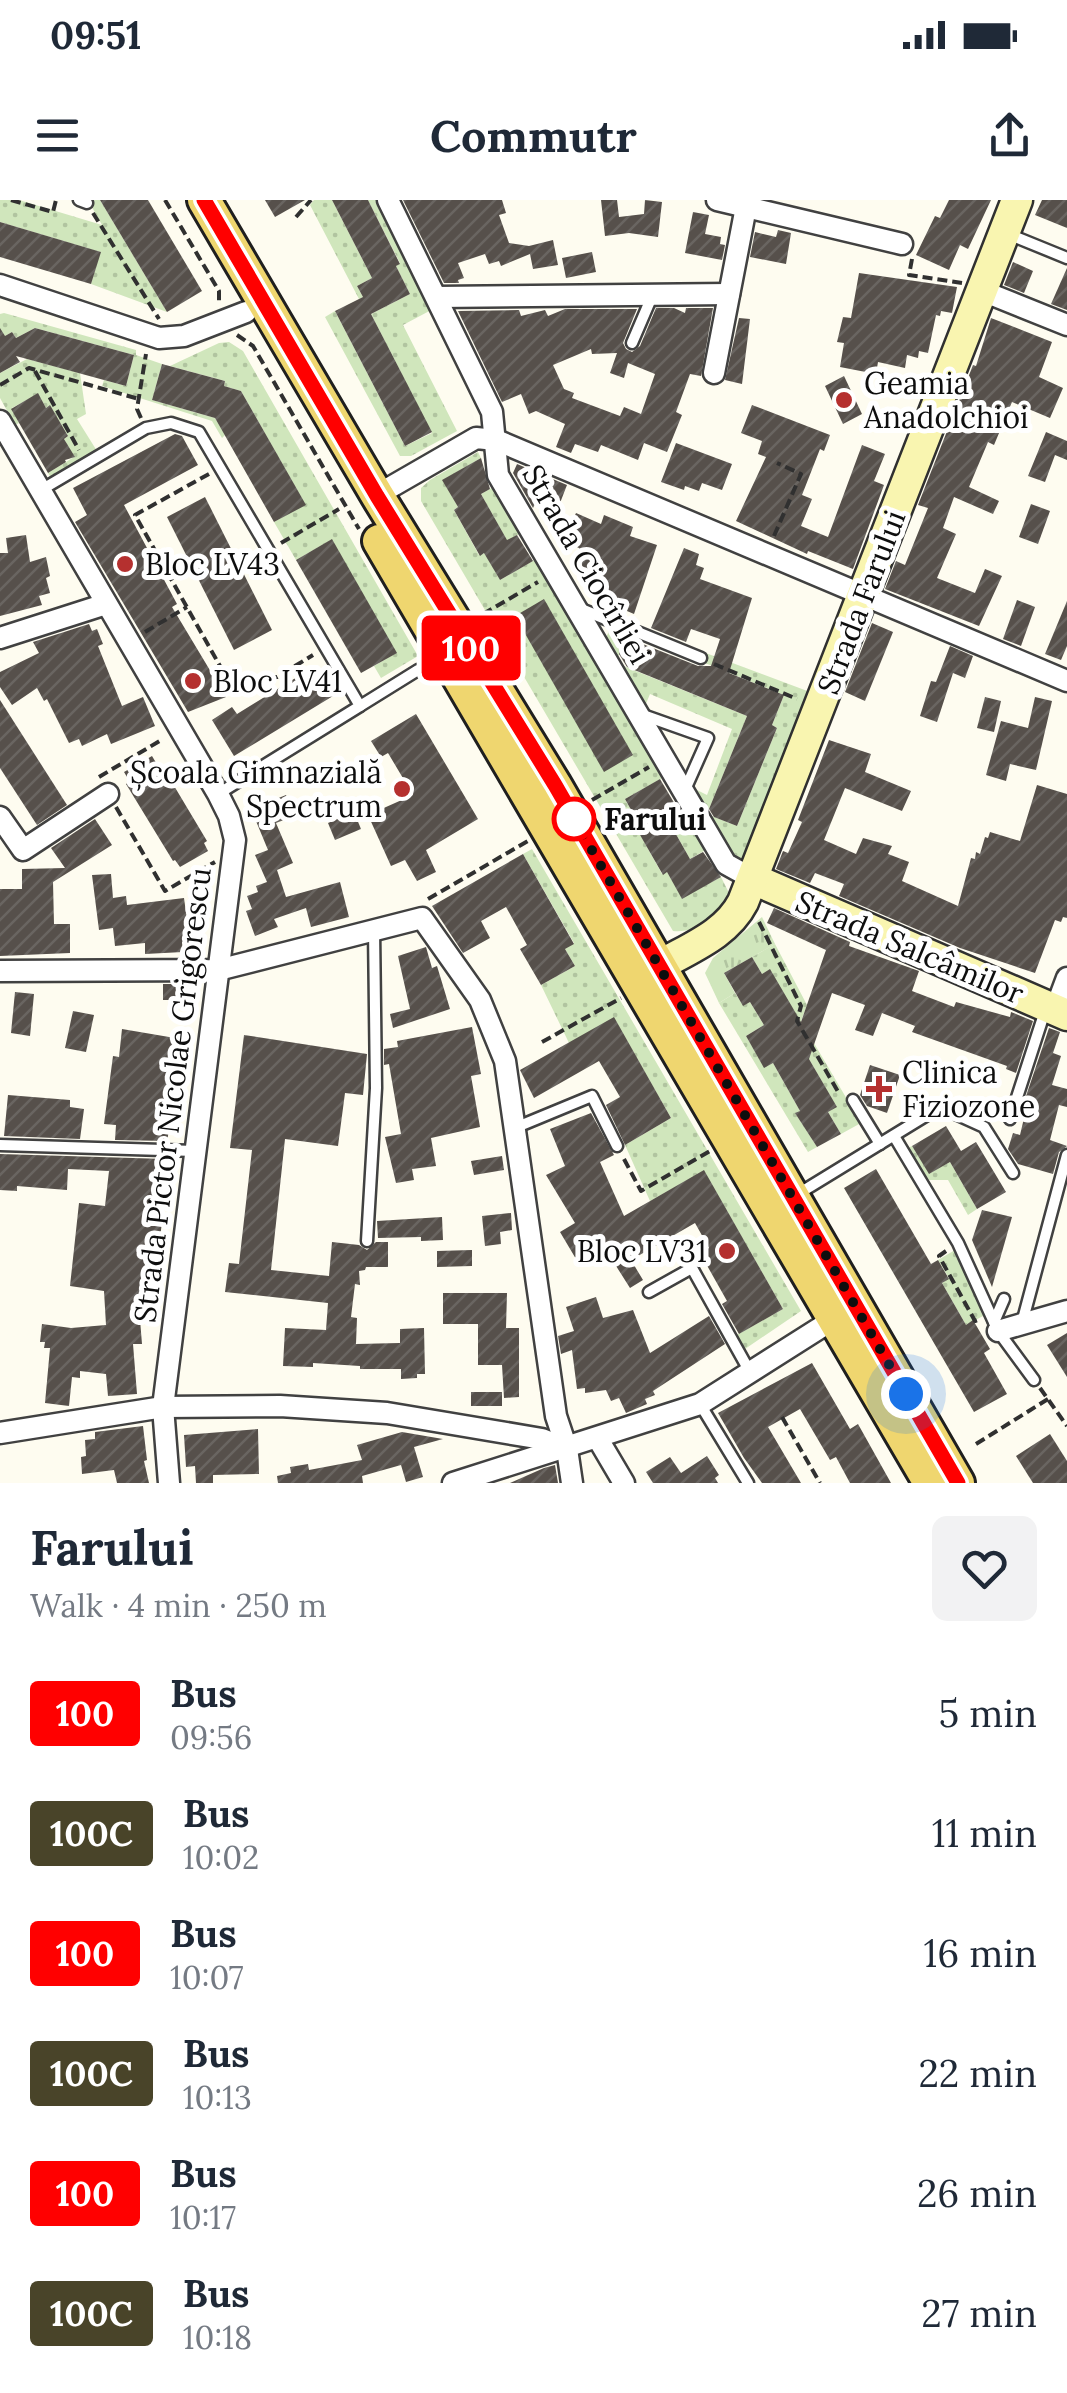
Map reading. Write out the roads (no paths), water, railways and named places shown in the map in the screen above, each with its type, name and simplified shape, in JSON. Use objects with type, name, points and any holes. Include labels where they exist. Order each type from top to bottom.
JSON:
[{"type":"main road","points":[[180,200],[232,308],[930,1483]]},
{"type":"main road","points":[[204,200],[377,496],[555,785],[958,1483]]},
{"type":"street","name":"Strada Ciocîrliei","points":[[388,200],[492,412],[486,439],[498,474],[726,864],[753,880]]},
{"type":"street","points":[[718,200],[747,203],[908,246]]},
{"type":"street","name":"Strada Farului","points":[[658,966],[730,923],[753,880],[1017,200]]},
{"type":"street","points":[[714,373],[747,203]]},
{"type":"street","points":[[0,286],[159,338],[184,336],[232,308]]},
{"type":"street","points":[[980,290],[1067,325]]},
{"type":"street","points":[[437,297],[729,294]]},
{"type":"street","name":"Strada Pictor Nicolae Grigorescu","points":[[2,429],[218,794],[235,840],[163,1407],[169,1483]]},
{"type":"street","points":[[377,496],[486,439],[1067,681]]},
{"type":"street","points":[[0,638],[106,604]]},
{"type":"street","points":[[0,817],[23,850],[108,794]]},
{"type":"street","name":"Strada Salcâmilor","points":[[753,880],[1056,1011]]},
{"type":"street","points":[[0,971],[218,970],[422,918],[466,979],[486,1014],[505,1061],[556,1416],[567,1449],[572,1483]]},
{"type":"street","points":[[1056,1011],[1067,978]]},
{"type":"street","points":[[995,1324],[1022,1324],[1067,1311]]},
{"type":"street","points":[[452,1483],[700,1404],[834,1319]]},
{"type":"street","points":[[0,1434],[163,1407],[280,1406],[387,1413],[542,1438],[567,1449]]},
{"type":"street","points":[[598,1439],[624,1483]]},
{"type":"lane","points":[[1003,232],[1067,258]]},
{"type":"lane","points":[[632,343],[653,294]]},
{"type":"lane","points":[[40,490],[146,428],[171,423],[199,432],[360,706]]},
{"type":"lane","points":[[576,607],[700,658]]},
{"type":"lane","points":[[218,794],[418,670]]},
{"type":"lane","points":[[637,712],[708,738],[684,793]]},
{"type":"lane","points":[[368,1241],[376,1088],[374,930]]},
{"type":"lane","points":[[1010,1119],[1056,1011]]},
{"type":"lane","points":[[517,1127],[592,1096],[618,1146]]},
{"type":"lane","points":[[848,1099],[880,1144]]},
{"type":"lane","points":[[791,1198],[940,1107],[984,1127],[1013,1173]]},
{"type":"lane","points":[[894,1136],[958,1244],[995,1324],[1034,1380]]},
{"type":"lane","points":[[0,1145],[195,1151]]},
{"type":"lane","points":[[1022,1324],[1067,1155]]},
{"type":"lane","points":[[649,1292],[692,1268],[750,1372]]},
{"type":"lane","points":[[995,1324],[1004,1299]]},
{"type":"lane","points":[[700,1404],[748,1483]]},
{"type":"place","name":"Geamia Anadolchioi","points":[[844,400]]},
{"type":"place","name":"Bloc LV43","points":[[125,564]]},
{"type":"place","name":"Bloc LV41","points":[[193,681]]},
{"type":"place","name":"Școala Gimnazială Spectrum","points":[[402,789]]},
{"type":"place","name":"Farului","points":[[574,819]]},
{"type":"place","name":"Clinica Fiziozone","points":[[879,1089]]},
{"type":"place","name":"Bloc LV31","points":[[727,1251]]}]
